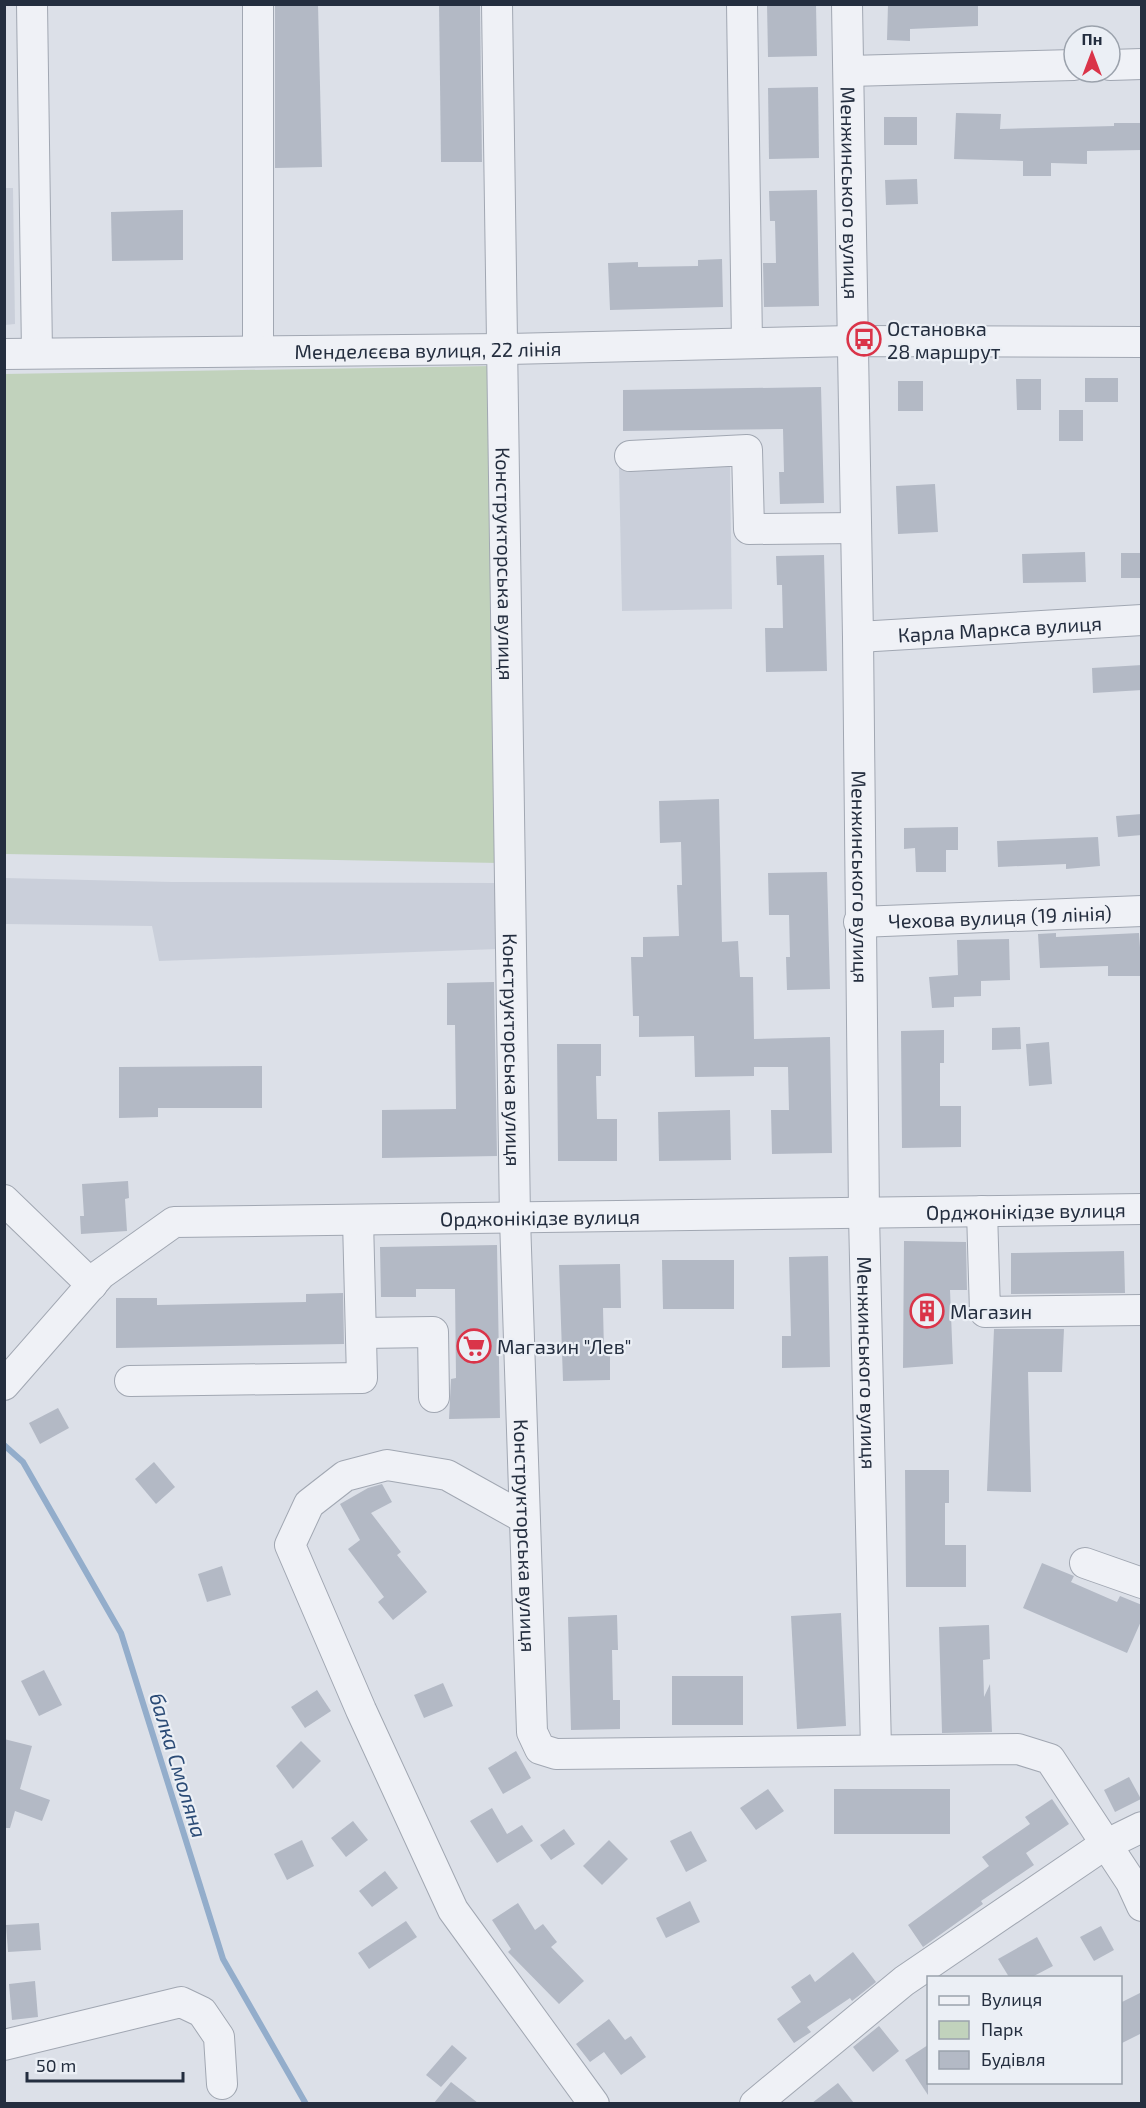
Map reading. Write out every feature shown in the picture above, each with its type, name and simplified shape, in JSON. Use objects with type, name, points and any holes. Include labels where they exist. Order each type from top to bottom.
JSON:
[{"type":"street","points":[[32,4],[37,353]]},
{"type":"street","points":[[258,4],[258,350]]},
{"type":"street","name":"Конструкторська вулиця","points":[[497,4],[515,1219],[532,1732],[540,1749],[556,1754],[876,1750]]},
{"type":"street","points":[[742,4],[747,344]]},
{"type":"street","name":"Менжинського вулиця","points":[[847,4],[858,637],[864,1214],[876,1750]]},
{"type":"street","points":[[1122,64],[1142,64]]},
{"type":"street","points":[[849,71],[1062,65]]},
{"type":"street","name":"Менделєєва вулиця, 22 лінія","points":[[4,354],[503,349],[852,341],[1142,342]]},
{"type":"street","points":[[630,456],[747,450],[749,529],[856,528]]},
{"type":"street","name":"Карла Маркса вулиця","points":[[858,637],[1142,620]]},
{"type":"street","name":"Чехова вулиця (19 лiнiя)","points":[[860,922],[1142,911]]},
{"type":"street","points":[[4,1200],[92,1285]]},
{"type":"street","name":"Орджонікідзе вулиця","points":[[4,1385],[101,1274],[174,1222],[1142,1209]]},
{"type":"street","points":[[981,1211],[985,1312],[1142,1310]]},
{"type":"street","points":[[130,1381],[362,1378],[358,1220]]},
{"type":"street","points":[[361,1333],[432,1332],[434,1397]]},
{"type":"street","points":[[524,1518],[447,1475],[387,1465],[345,1476],[309,1504],[290,1545],[361,1710],[453,1910],[594,2103]]},
{"type":"street","points":[[1085,1563],[1142,1583]]},
{"type":"street","points":[[876,1750],[1018,1749],[1050,1759],[1131,1882],[1142,1906]]},
{"type":"street","points":[[755,2103],[904,1981],[1106,1844],[1142,1827]]},
{"type":"street","points":[[4,2045],[181,2002],[202,2012],[219,2037],[222,2084]]},
{"type":"shaded area","points":[[5,188],[13,188],[15,324],[5,325]]},
{"type":"shaded area","points":[[730,466],[732,609],[622,611],[619,468]]},
{"type":"shaded area","points":[[5,878],[172,882],[495,883],[498,949],[159,961],[152,926],[5,924]]},
{"type":"green space","points":[[492,366],[499,863],[5,854],[4,374]]},
{"type":"building","points":[[275,4],[318,4],[322,167],[275,168]]},
{"type":"building","points":[[439,4],[480,4],[482,162],[441,162]]},
{"type":"building","points":[[767,4],[816,4],[817,56],[768,57]]},
{"type":"building","points":[[888,4],[978,4],[978,26],[910,29],[910,41],[887,40]]},
{"type":"building","points":[[818,87],[819,158],[769,159],[768,88]]},
{"type":"building","points":[[956,113],[1001,114],[1000,129],[1114,126],[1114,123],[1142,123],[1142,150],[1087,151],[1087,164],[1051,163],[1051,176],[1023,176],[1023,161],[954,159]]},
{"type":"building","points":[[884,117],[917,117],[917,145],[884,145]]},
{"type":"building","points":[[917,179],[918,204],[886,205],[885,180]]},
{"type":"building","points":[[817,190],[819,306],[764,307],[763,263],[776,263],[775,221],[770,221],[769,191]]},
{"type":"building","points":[[183,210],[183,260],[112,261],[111,212]]},
{"type":"building","points":[[722,259],[723,307],[610,310],[608,263],[638,262],[638,267],[698,266],[698,260]]},
{"type":"building","points":[[1085,378],[1118,378],[1118,402],[1085,402]]},
{"type":"building","points":[[1016,379],[1041,379],[1041,410],[1017,410]]},
{"type":"building","points":[[898,381],[923,381],[923,411],[898,411]]},
{"type":"building","points":[[821,387],[824,503],[780,504],[779,472],[784,472],[783,429],[623,431],[623,390]]},
{"type":"building","points":[[1059,410],[1083,410],[1083,441],[1059,441]]},
{"type":"building","points":[[935,484],[938,532],[898,534],[896,486]]},
{"type":"building","points":[[1085,552],[1086,582],[1023,583],[1022,554]]},
{"type":"building","points":[[1121,553],[1142,553],[1142,578],[1121,578]]},
{"type":"building","points":[[824,555],[827,671],[766,672],[765,628],[783,628],[782,585],[777,585],[776,556]]},
{"type":"building","points":[[1142,665],[1142,690],[1093,693],[1092,668]]},
{"type":"building","points":[[719,799],[722,942],[738,941],[740,977],[753,977],[754,1039],[830,1037],[832,1153],[772,1154],[771,1110],[789,1110],[788,1067],[754,1067],[754,1076],[695,1077],[694,1036],[639,1037],[639,1016],[633,1016],[631,957],[643,957],[643,937],[679,936],[677,885],[682,885],[681,842],[660,843],[659,801]]},
{"type":"building","points":[[1142,814],[1142,835],[1118,837],[1116,816]]},
{"type":"building","points":[[958,827],[958,850],[946,850],[946,872],[916,872],[915,848],[904,849],[904,828]]},
{"type":"building","points":[[1098,837],[1100,866],[1066,869],[1066,864],[998,867],[997,841]]},
{"type":"building","points":[[827,872],[830,989],[787,990],[786,957],[790,957],[789,915],[769,915],[768,873]]},
{"type":"building","points":[[1056,933],[1056,937],[1139,933],[1142,976],[1108,976],[1108,966],[1040,968],[1038,934]]},
{"type":"building","points":[[1009,939],[1010,980],[981,981],[981,996],[954,997],[954,1007],[932,1008],[929,977],[958,975],[957,940]]},
{"type":"building","points":[[494,982],[497,1156],[382,1158],[382,1110],[456,1109],[455,1025],[447,1025],[447,983]]},
{"type":"building","points":[[1020,1027],[1021,1049],[992,1050],[992,1028]]},
{"type":"building","points":[[944,1030],[944,1063],[940,1063],[940,1106],[961,1106],[961,1147],[902,1148],[901,1031]]},
{"type":"building","points":[[1049,1042],[1052,1084],[1029,1086],[1026,1044]]},
{"type":"building","points":[[557,1044],[601,1044],[601,1076],[596,1076],[597,1119],[617,1119],[617,1161],[558,1161]]},
{"type":"building","points":[[262,1066],[262,1108],[158,1108],[158,1117],[119,1118],[119,1067]]},
{"type":"building","points":[[730,1110],[731,1160],[659,1161],[658,1112]]},
{"type":"building","points":[[128,1181],[129,1198],[125,1199],[127,1231],[81,1234],[80,1216],[84,1216],[82,1184]]},
{"type":"building","name":"Магазин","points":[[904,1241],[966,1242],[967,1290],[950,1290],[953,1364],[903,1368]]},
{"type":"building","points":[[497,1245],[500,1418],[449,1419],[451,1379],[456,1378],[455,1289],[416,1289],[416,1297],[381,1297],[380,1247]]},
{"type":"building","points":[[1124,1251],[1125,1293],[1011,1294],[1011,1253]]},
{"type":"building","points":[[828,1256],[830,1367],[782,1368],[782,1336],[791,1336],[789,1257]]},
{"type":"building","points":[[662,1260],[734,1260],[734,1309],[663,1309]]},
{"type":"building","points":[[620,1264],[621,1308],[603,1308],[604,1351],[610,1351],[610,1380],[563,1381],[559,1265]]},
{"type":"building","points":[[343,1293],[344,1344],[116,1348],[116,1298],[157,1298],[157,1305],[306,1302],[306,1294]]},
{"type":"building","points":[[994,1329],[1064,1329],[1062,1372],[1028,1372],[1031,1492],[987,1491]]},
{"type":"building","points":[[58,1408],[69,1428],[40,1444],[29,1423]]},
{"type":"building","points":[[154,1462],[175,1487],[156,1504],[135,1479]]},
{"type":"building","points":[[905,1470],[949,1470],[949,1503],[945,1503],[945,1545],[966,1545],[966,1587],[906,1587]]},
{"type":"building","points":[[382,1484],[392,1502],[371,1513],[401,1552],[397,1555],[427,1592],[393,1620],[378,1602],[384,1597],[348,1549],[360,1540],[340,1504],[368,1488]]},
{"type":"building","points":[[1042,1563],[1074,1576],[1071,1582],[1117,1602],[1120,1596],[1142,1605],[1142,1619],[1127,1653],[1023,1608]]},
{"type":"building","points":[[222,1566],[231,1595],[207,1602],[198,1574]]},
{"type":"building","points":[[841,1613],[846,1726],[797,1729],[791,1616]]},
{"type":"building","points":[[617,1615],[618,1650],[612,1650],[613,1700],[620,1700],[620,1729],[571,1730],[568,1617]]},
{"type":"building","points":[[989,1625],[990,1659],[983,1660],[984,1697],[990,1684],[992,1732],[942,1733],[939,1627]]},
{"type":"building","points":[[44,1670],[62,1705],[39,1716],[21,1681]]},
{"type":"building","points":[[672,1676],[743,1676],[743,1725],[672,1725]]},
{"type":"building","points":[[443,1683],[453,1706],[424,1718],[414,1695]]},
{"type":"building","points":[[317,1690],[331,1711],[305,1728],[291,1707]]},
{"type":"building","points":[[4,1739],[32,1746],[20,1789],[50,1800],[42,1821],[15,1811],[10,1828],[4,1828]]},
{"type":"building","points":[[301,1741],[321,1761],[293,1789],[276,1766]]},
{"type":"building","points":[[516,1751],[531,1778],[503,1794],[488,1768]]},
{"type":"building","points":[[1129,1777],[1141,1799],[1115,1812],[1104,1790]]},
{"type":"building","points":[[768,1789],[784,1811],[756,1830],[740,1808]]},
{"type":"building","points":[[834,1789],[950,1789],[950,1834],[834,1834]]},
{"type":"building","points":[[1052,1799],[1069,1824],[1026,1853],[1034,1865],[981,1901],[983,1904],[923,1947],[908,1925],[989,1866],[982,1857],[1030,1824],[1025,1817]]},
{"type":"building","points":[[492,1808],[507,1834],[522,1825],[533,1841],[497,1863],[470,1821]]},
{"type":"building","points":[[353,1821],[368,1840],[346,1857],[331,1838]]},
{"type":"building","points":[[564,1829],[575,1844],[551,1860],[540,1845]]},
{"type":"building","points":[[691,1831],[707,1861],[686,1872],[670,1841]]},
{"type":"building","points":[[302,1840],[314,1866],[287,1880],[274,1854]]},
{"type":"building","points":[[609,1840],[628,1859],[602,1885],[583,1866]]},
{"type":"building","points":[[385,1871],[398,1888],[372,1907],[359,1891]]},
{"type":"building","points":[[690,1901],[700,1922],[666,1938],[656,1918]]},
{"type":"building","points":[[518,1903],[535,1930],[543,1924],[557,1942],[551,1947],[584,1981],[559,2004],[508,1952],[511,1949],[492,1920]]},
{"type":"building","points":[[406,1921],[417,1937],[369,1969],[358,1953]]},
{"type":"building","points":[[39,1923],[41,1950],[8,1952],[6,1925]]},
{"type":"building","points":[[1101,1926],[1114,1950],[1094,1961],[1080,1937]]},
{"type":"building","points":[[1037,1937],[1053,1966],[1034,1976],[1008,1976],[998,1959]]},
{"type":"building","points":[[853,1952],[876,1982],[852,2001],[850,1998],[807,2027],[811,2032],[794,2043],[777,2019],[801,2002],[791,1987],[810,1974],[815,1982]]},
{"type":"building","points":[[35,1981],[38,2017],[12,2020],[9,1984]]},
{"type":"building","points":[[1142,1992],[1142,2033],[1122,2043],[1122,2002]]},
{"type":"building","points":[[609,2019],[625,2040],[631,2036],[646,2057],[621,2075],[604,2052],[590,2062],[576,2044]]},
{"type":"building","points":[[879,2026],[899,2051],[873,2072],[853,2047]]},
{"type":"building","points":[[452,2045],[467,2058],[441,2087],[426,2075]]},
{"type":"building","points":[[927,2046],[928,2095],[905,2060]]},
{"type":"building","points":[[451,2082],[478,2103],[434,2103]]},
{"type":"building","points":[[838,2083],[854,2103],[812,2103]]},
{"type":"waterway","name":"балка Смоляна","points":[[4,1445],[23,1462],[121,1633],[223,1959],[306,2104]]},
{"type":"place","name":"Остановка 28 маршрут","points":[[864,339]]},
{"type":"place","name":"Магазин","points":[[927,1311]]},
{"type":"place","name":"Магазин \"Лев\"","points":[[474,1346]]}]
